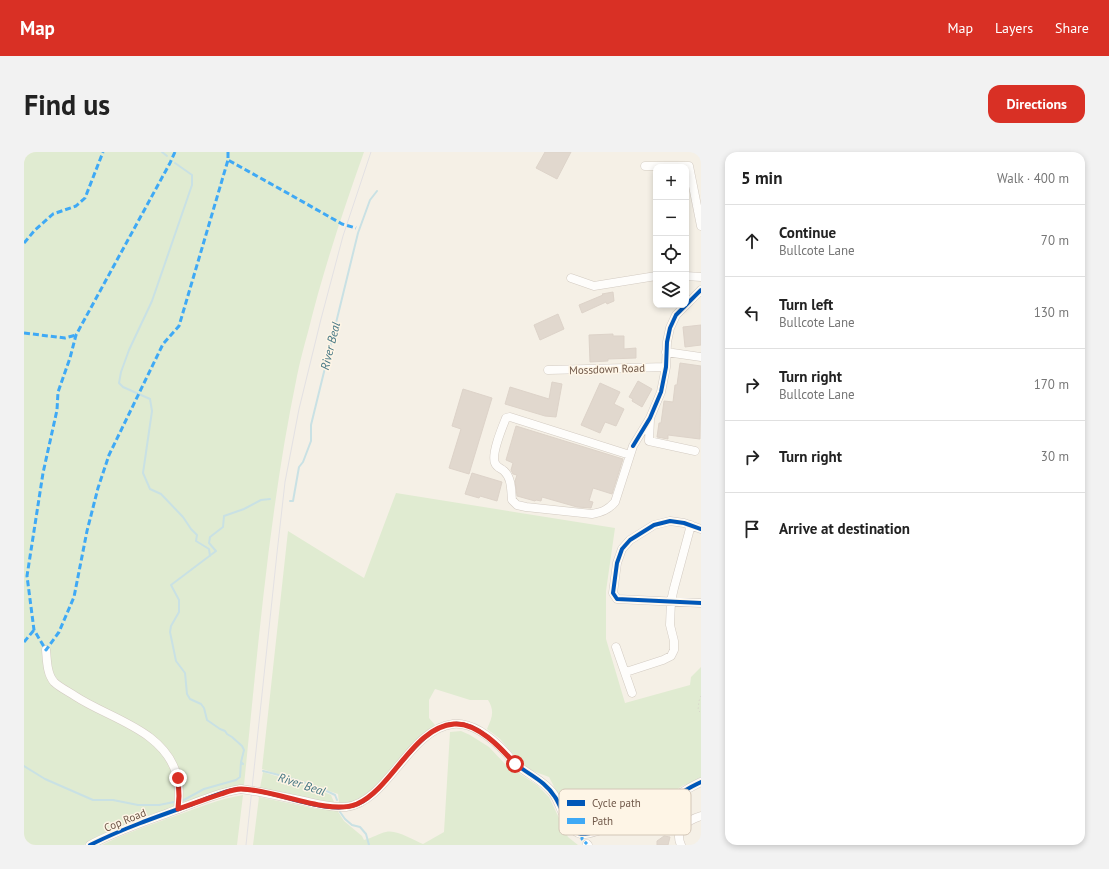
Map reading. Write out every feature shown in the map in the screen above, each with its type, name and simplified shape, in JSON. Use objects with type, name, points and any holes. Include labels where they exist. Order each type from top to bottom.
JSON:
[{"type":"street","points":[[645,166],[689,166],[701,226]]},
{"type":"street","points":[[571,278],[594,286],[653,276]]},
{"type":"street","points":[[689,276],[701,277]]},
{"type":"street","points":[[630,455],[506,418],[497,440],[494,462],[498,468],[504,470],[509,477],[512,500],[517,505],[592,514],[609,509],[615,502],[634,446],[650,418],[662,392],[666,367],[666,342],[670,328],[676,315],[700,293]]},
{"type":"street","points":[[666,352],[701,357]]},
{"type":"street","name":"Mossdown Road","points":[[548,370],[666,367]]},
{"type":"street","points":[[650,418],[649,441],[695,451]]},
{"type":"street","points":[[701,529],[684,523],[670,521],[654,525],[630,540],[622,549],[617,563],[613,593],[617,599],[701,603]]},
{"type":"street","points":[[626,672],[663,660],[671,656],[674,650],[674,641],[670,625],[671,601],[691,525]]},
{"type":"street","points":[[616,647],[626,672],[632,693]]},
{"type":"street","points":[[46,650],[49,672],[54,682],[82,701],[145,734],[167,753],[178,778],[178,809]]},
{"type":"street","name":"Cop Road","points":[[92,844],[178,809],[241,789],[323,805],[346,806],[357,804],[374,792],[419,743],[431,733],[441,727],[454,724],[469,726],[483,734],[507,754],[515,764],[545,784],[559,803]]},
{"type":"street","name":"Cop Road","points":[[686,789],[701,782]]},
{"type":"street","points":[[691,819],[701,816]]},
{"type":"street","points":[[679,835],[681,845]]},
{"type":"path","points":[[701,696],[698,710],[701,713]]},
{"type":"green space","points":[[24,152],[364,152],[320,286],[299,365],[287,427],[265,580],[244,785],[226,789],[140,820],[84,845],[24,845]]},
{"type":"green space","points":[[396,493],[615,528],[606,591],[606,639],[625,703],[690,685],[691,677],[701,667],[701,779],[678,789],[559,789],[559,796],[549,777],[525,768],[500,739],[487,729],[492,714],[492,708],[488,700],[470,700],[435,689],[429,700],[429,718],[435,725],[372,790],[357,800],[339,803],[338,794],[262,769],[288,531],[364,578]]},
{"type":"green space","points":[[461,731],[470,735],[489,747],[506,765],[537,785],[549,797],[559,818],[559,835],[567,835],[578,845],[253,845],[259,797],[317,809],[337,810],[344,821],[362,836],[364,840],[390,831],[399,833],[423,844],[444,832],[450,732]]},
{"type":"green space","points":[[263,772],[306,785],[331,795],[334,802],[326,802],[260,788]]},
{"type":"green space","points":[[243,795],[237,845],[102,845],[129,833],[200,807]]},
{"type":"building","points":[[545,152],[571,152],[557,179],[536,168]]},
{"type":"building","points":[[613,292],[614,301],[607,304],[606,302],[582,313],[579,305],[603,295],[602,294]]},
{"type":"building","points":[[558,314],[564,329],[540,340],[534,325]]},
{"type":"building","points":[[701,325],[701,345],[685,347],[683,327]]},
{"type":"building","points":[[613,334],[613,336],[624,336],[624,349],[636,348],[636,358],[608,359],[608,361],[590,362],[589,335]]},
{"type":"building","points":[[680,363],[701,366],[700,439],[668,435],[668,439],[657,437],[659,423],[661,423],[664,401],[673,402]]},
{"type":"building","points":[[638,381],[652,389],[642,407],[632,401],[633,399],[629,397]]},
{"type":"building","points":[[552,382],[562,384],[556,417],[545,416],[505,404],[510,387],[549,399]]},
{"type":"building","points":[[600,383],[620,392],[614,404],[624,409],[616,426],[605,422],[600,433],[581,425]]},
{"type":"building","points":[[463,389],[492,398],[469,474],[449,468],[461,429],[452,426]]},
{"type":"building","points":[[516,426],[623,459],[612,494],[593,488],[589,501],[593,502],[591,508],[577,507],[542,497],[541,501],[535,501],[517,496],[515,481],[517,475],[513,474],[511,470],[513,463],[506,460]]},
{"type":"building","points":[[472,473],[502,482],[497,501],[480,496],[479,498],[465,494]]},
{"type":"building","points":[[664,836],[670,837],[668,845],[657,845],[657,841]]},
{"type":"waterway","points":[[162,152],[167,156]]},
{"type":"waterway","points":[[175,163],[192,175],[192,185],[152,301],[129,350],[121,372],[119,383],[123,387],[150,399],[152,411],[143,473],[150,489],[161,494],[183,517],[197,535],[196,541],[209,549],[210,556]]},
{"type":"waterway","name":"River Beal","points":[[290,501],[293,501],[299,467],[303,462],[311,441],[311,425],[358,233],[370,200],[377,191]]},
{"type":"waterway","name":"River Beal","points":[[243,764],[241,762],[244,750],[242,746],[225,731],[207,720],[204,708],[201,704],[190,699],[187,694],[185,673],[176,661],[170,632],[171,626],[179,612],[179,600],[171,585],[216,551],[209,543],[210,537],[223,527],[224,516],[244,509],[261,500],[270,499]]},
{"type":"waterway","points":[[182,801],[204,789],[236,780],[240,777],[241,762]]},
{"type":"waterway","points":[[24,766],[45,779],[93,800],[113,800],[138,805],[159,805],[174,802]]},
{"type":"waterway","name":"River Beal","points":[[263,771],[318,787],[335,795],[337,800]]},
{"type":"waterway","name":"River Beal","points":[[340,812],[352,825],[360,827],[366,834],[369,845]]},
{"type":"tram line","points":[[246,845],[285,482],[299,409],[321,319],[343,236],[371,152]]},
{"type":"marked path","points":[[24,243],[35,230],[53,214],[76,206],[85,198],[103,152]]},
{"type":"marked path","points":[[175,152],[76,335],[70,358],[58,392],[57,410],[43,473],[27,576],[34,630],[46,650],[59,632],[74,597],[87,531],[98,488],[109,455],[163,344],[179,326],[228,160]]},
{"type":"marked path","points":[[228,152],[228,160],[342,224],[356,228]]},
{"type":"marked path","points":[[24,333],[65,338],[76,335]]},
{"type":"marked path","points":[[24,642],[34,630]]},
{"type":"marked path","points":[[582,835],[582,839],[587,844]]},
{"type":"cycle path","points":[[633,446],[650,418],[661,392],[666,367],[667,342],[670,328],[676,315],[701,290]]},
{"type":"cycle path","points":[[701,529],[684,523],[670,521],[654,525],[630,540],[622,549],[617,563],[613,593],[617,599],[701,603]]},
{"type":"cycle path","points":[[90,845],[139,824],[215,795],[235,789],[254,790],[316,805],[332,807],[346,807],[358,804],[370,796],[382,784],[418,743],[431,733],[445,726],[460,724],[467,725],[486,735],[516,764],[547,787],[559,803]]},
{"type":"cycle path","points":[[688,789],[701,782]]},
{"type":"route","points":[[178,778],[178,809],[241,789],[335,807],[357,804],[379,787],[419,743],[431,733],[446,725],[454,724],[469,726],[483,734],[507,754],[515,764]]}]
